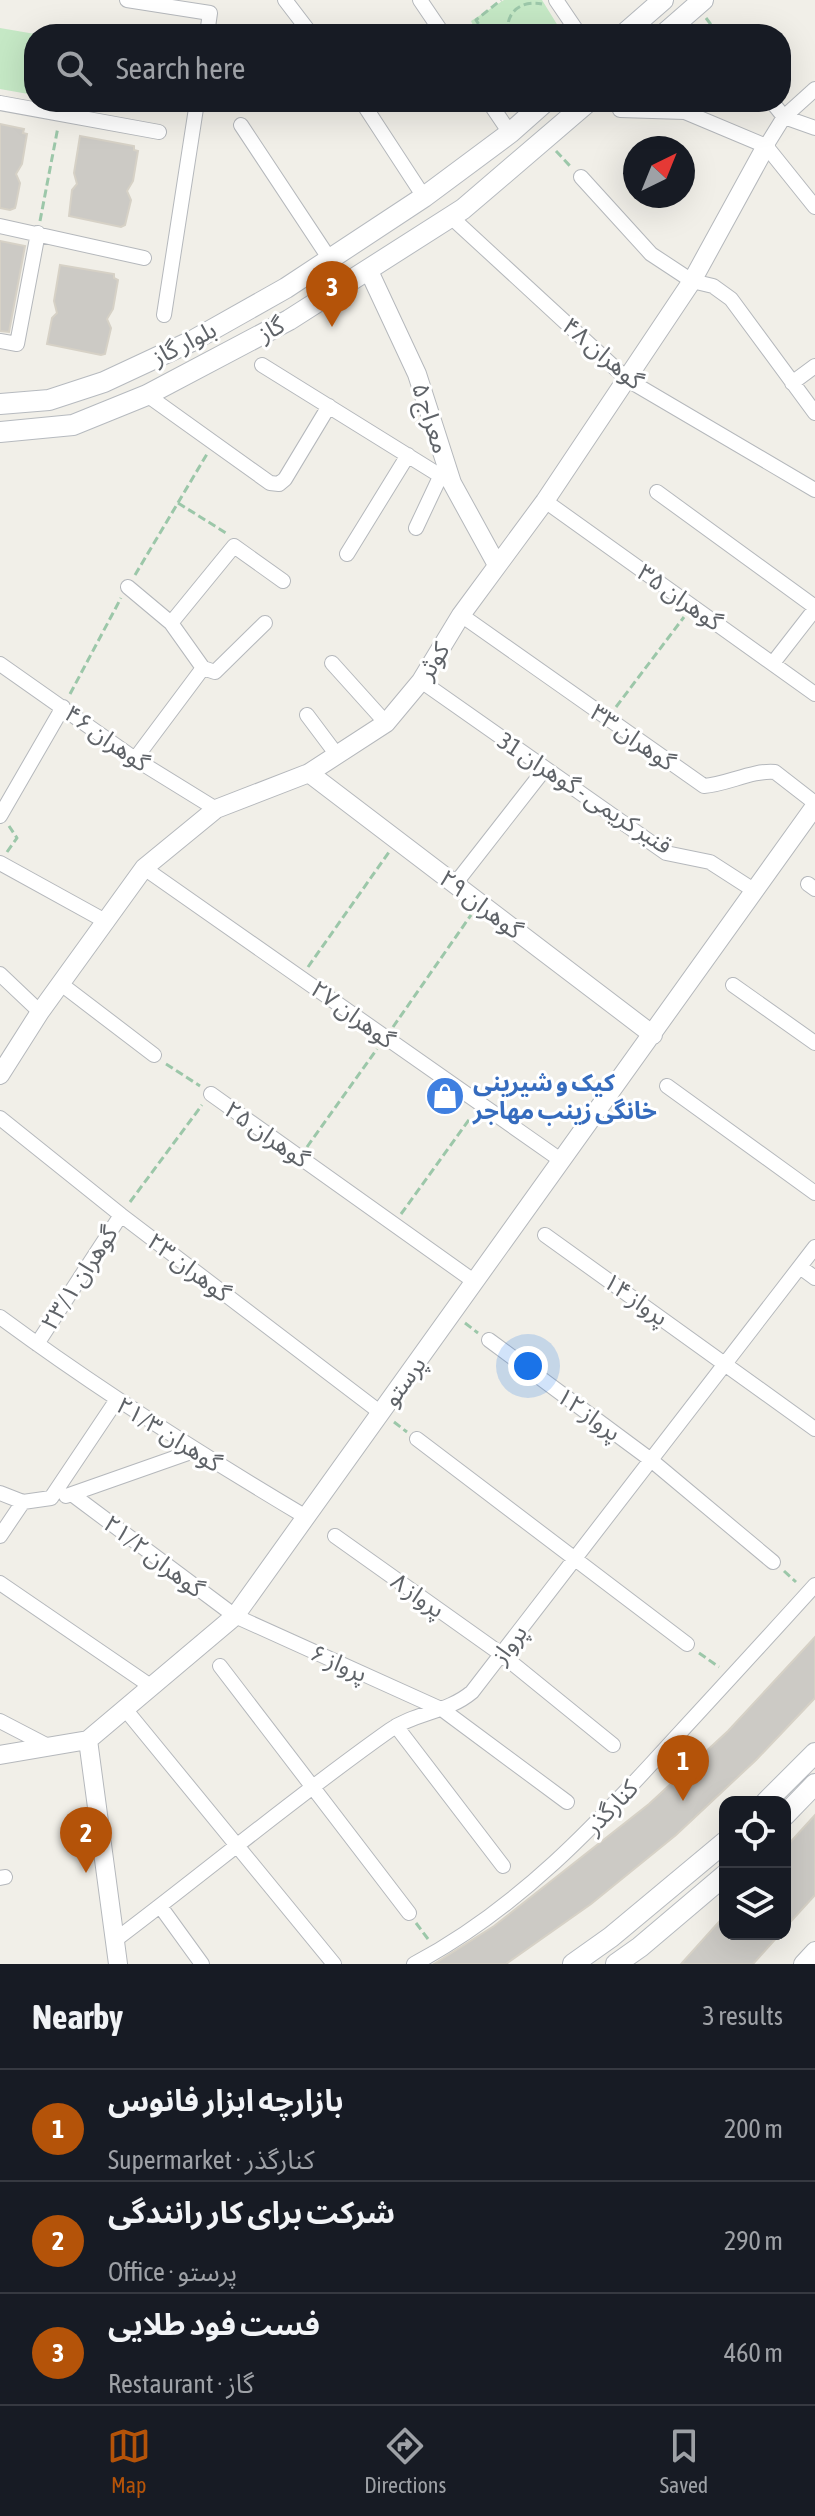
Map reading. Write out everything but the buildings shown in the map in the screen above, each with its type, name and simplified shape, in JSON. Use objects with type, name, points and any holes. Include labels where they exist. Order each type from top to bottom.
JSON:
[{"type":"main road","points":[[635,24],[663,0]]},
{"type":"main road","points":[[675,24],[703,0]]},
{"type":"main road","name":"بلوار گاز","points":[[0,404],[49,400],[104,382],[192,341],[286,288],[424,197],[534,112]]},
{"type":"main road","name":"گاز","points":[[0,432],[73,425],[147,395],[289,320],[451,217],[577,112]]},
{"type":"main road","points":[[772,1796],[815,1753]]},
{"type":"main road","points":[[791,1809],[815,1784]]},
{"type":"main road","points":[[573,1964],[611,1937],[719,1847]]},
{"type":"main road","points":[[616,1964],[719,1880]]},
{"type":"street","points":[[127,0],[212,7]]},
{"type":"street","points":[[285,0],[303,24]]},
{"type":"street","points":[[420,0],[436,24]]},
{"type":"street","points":[[553,4],[570,24]]},
{"type":"street","points":[[791,111],[815,89]]},
{"type":"street","points":[[0,103],[24,107]]},
{"type":"street","points":[[49,112],[159,132]]},
{"type":"street","points":[[164,315],[195,112]]},
{"type":"street","points":[[369,112],[424,197]]},
{"type":"street","points":[[496,112],[510,133]]},
{"type":"street","points":[[685,112],[766,146],[815,207]]},
{"type":"street","points":[[780,112],[784,117],[815,128]]},
{"type":"street","points":[[766,146],[790,112]]},
{"type":"street","points":[[241,125],[329,258]]},
{"type":"street","name":"کوثر","points":[[0,1075],[40,1012],[144,868],[216,809],[309,773],[386,723],[421,681],[461,615],[545,501],[692,281],[766,146]]},
{"type":"street","points":[[581,177],[651,254],[692,281],[713,286],[731,299],[815,413]]},
{"type":"street","name":"گوهران ۴۸","points":[[451,217],[628,380],[815,490]]},
{"type":"street","points":[[0,226],[144,258]]},
{"type":"street","points":[[0,341],[17,344],[38,233]]},
{"type":"street","name":"معراج ۵","points":[[368,269],[417,374],[446,480],[497,565]]},
{"type":"street","points":[[262,365],[446,480],[416,528]]},
{"type":"street","points":[[792,383],[815,366]]},
{"type":"street","points":[[147,395],[270,483],[279,484],[329,406]]},
{"type":"street","points":[[347,554],[408,455]]},
{"type":"street","points":[[657,492],[815,608],[773,663]]},
{"type":"street","name":"گوهران ۳۵","points":[[545,501],[815,694]]},
{"type":"street","points":[[171,623],[234,546],[283,581]]},
{"type":"street","points":[[128,587],[171,623],[203,668],[215,672],[265,623]]},
{"type":"street","name":"گوهران ۳۳","points":[[461,615],[704,786],[775,772],[815,804]]},
{"type":"street","points":[[332,663],[386,723]]},
{"type":"street","name":"گوهران ۴۶","points":[[0,664],[135,759],[216,809]]},
{"type":"street","points":[[135,759],[203,668]]},
{"type":"street","name":"قنبر کریمی - گوهران 31","points":[[421,681],[666,853],[710,862],[755,891]]},
{"type":"street","points":[[1,816],[63,707]]},
{"type":"street","points":[[307,715],[337,755]]},
{"type":"street","points":[[455,884],[544,770]]},
{"type":"street","name":"گوهران ۲۹","points":[[309,773],[653,1035]]},
{"type":"street","name":"پرستو","points":[[88,1740],[235,1616],[653,1035],[815,804]]},
{"type":"street","points":[[0,862],[107,922]]},
{"type":"street","name":"گوهران ۲۷","points":[[144,868],[562,1161]]},
{"type":"street","points":[[0,974],[40,1012]]},
{"type":"street","points":[[61,984],[154,1055]]},
{"type":"street","points":[[733,985],[815,1043]]},
{"type":"street","points":[[667,1086],[815,1193]]},
{"type":"street","name":"گوهران ۲۵","points":[[211,1094],[475,1282]]},
{"type":"street","name":"گوهران ۲۳","points":[[0,1118],[121,1215],[381,1413]]},
{"type":"street","name":"گوهران ۲۳/۱","points":[[0,1317],[37,1344],[121,1215]]},
{"type":"street","name":"پرواز ۱۴","points":[[545,1235],[815,1429]]},
{"type":"street","name":"پرواز","points":[[114,1941],[312,1785],[396,1726],[413,1716],[454,1706],[472,1692],[815,1247]]},
{"type":"street","points":[[800,1267],[815,1278]]},
{"type":"street","name":"پرواز ۱۲","points":[[489,1340],[651,1460],[773,1562]]},
{"type":"street","name":"گوهران ۲۱/۳","points":[[37,1344],[116,1401],[306,1517]]},
{"type":"street","points":[[51,1498],[116,1401]]},
{"type":"street","points":[[417,1439],[687,1644]]},
{"type":"street","points":[[0,1493],[23,1502],[73,1495],[194,1451]]},
{"type":"street","name":"گوهران ۲۱/۲","points":[[73,1495],[235,1616]]},
{"type":"street","points":[[0,1536],[23,1502]]},
{"type":"street","name":"پرواز ۸","points":[[335,1536],[501,1654],[613,1745]]},
{"type":"street","points":[[0,1583],[152,1687]]},
{"type":"street","name":"کنارگذر","points":[[414,1964],[437,1952],[521,1893],[595,1825],[812,1588]]},
{"type":"street","name":"پرواز ۶","points":[[235,1616],[443,1710],[567,1802]]},
{"type":"street","points":[[220,1666],[409,1913]]},
{"type":"street","points":[[125,1709],[334,1964]]},
{"type":"street","points":[[0,1721],[50,1747]]},
{"type":"street","points":[[396,1726],[503,1866]]},
{"type":"street","points":[[0,1755],[88,1740],[118,1964]]},
{"type":"street","points":[[160,1906],[202,1964]]},
{"type":"street","points":[[803,1964],[815,1951]]},
{"type":"path","points":[[479,24],[476,20],[501,0]]},
{"type":"path","points":[[508,24],[508,18],[515,8],[526,2],[553,4]]},
{"type":"path","points":[[38,233],[60,114]]},
{"type":"path","points":[[545,140],[581,177]]},
{"type":"path","points":[[63,707],[128,587],[207,453],[214,447],[220,447]]},
{"type":"path","points":[[178,503],[231,536],[234,546]]},
{"type":"path","points":[[607,719],[692,605]]},
{"type":"path","points":[[0,862],[17,838],[1,816]]},
{"type":"path","points":[[301,977],[397,840]]},
{"type":"path","points":[[300,1157],[480,903]]},
{"type":"path","name":"گوهران ۲۵","points":[[154,1055],[211,1094]]},
{"type":"path","points":[[121,1215],[211,1094]]},
{"type":"path","points":[[394,1224],[481,1104]]},
{"type":"path","points":[[452,1314],[489,1340]]},
{"type":"path","points":[[381,1413],[417,1439]]},
{"type":"path","points":[[773,1562],[812,1588]]},
{"type":"path","points":[[687,1644],[732,1677]]},
{"type":"path","points":[[409,1913],[437,1952]]},
{"type":"green space","points":[[504,0],[542,0],[557,24],[472,24],[471,21]]},
{"type":"green space","points":[[0,28],[24,32],[24,93],[0,89]]},
{"type":"place","name":"فست فود طلایی","points":[[332,327]]},
{"type":"place","name":"کیک و شیرینی خانگی زینب مهاجر","points":[[445,1096]]},
{"type":"place","name":"بازارچه ابزار فانوس","points":[[683,1801]]},
{"type":"place","name":"شركت براى كار رانندگى","points":[[86,1873]]}]
